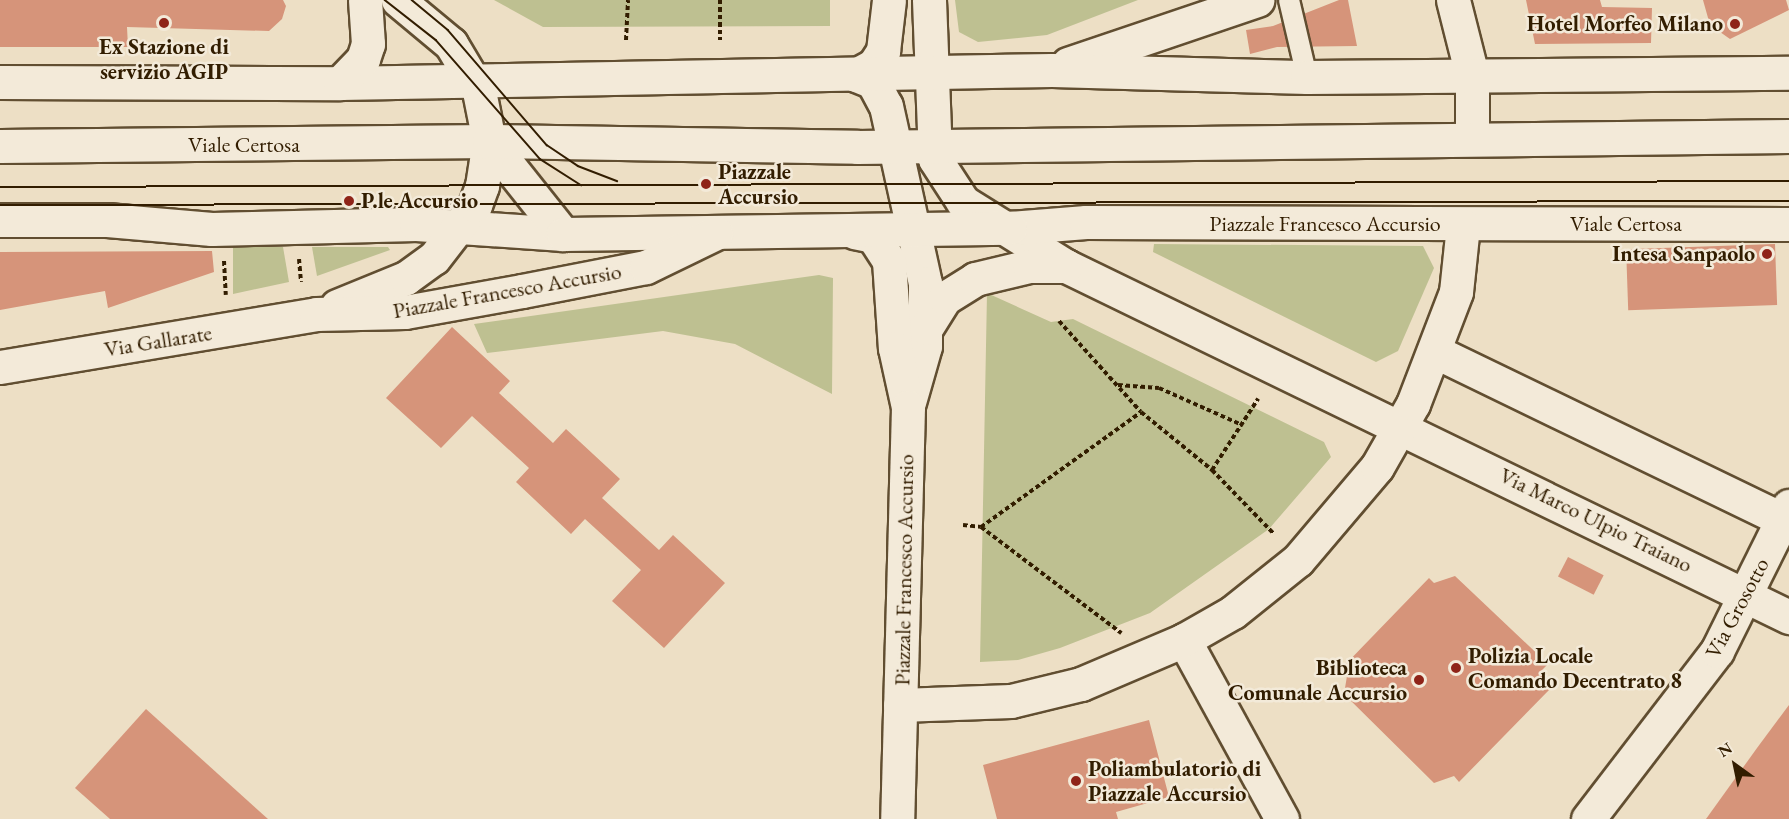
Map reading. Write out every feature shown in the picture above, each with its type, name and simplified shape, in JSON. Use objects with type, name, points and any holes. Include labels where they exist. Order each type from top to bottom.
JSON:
[{"type":"street","points":[[340,83],[363,59],[368,44],[365,0]]},
{"type":"street","name":"Piazzale Francesco Accursio","points":[[309,301],[406,278],[434,258],[458,228],[482,186],[489,141],[473,78],[451,44],[398,0]]},
{"type":"street","points":[[856,75],[874,65],[883,51],[889,0]]},
{"type":"street","name":"Piazzale Francesco Accursio","points":[[929,0],[935,147],[939,167],[963,202],[1010,228],[1066,266],[1402,426]]},
{"type":"street","points":[[1052,70],[1257,0]]},
{"type":"street","points":[[1453,0],[1472,75],[1472,139]]},
{"type":"street","points":[[0,82],[340,83],[473,78],[931,74],[1052,70],[1306,77],[1789,73]]},
{"type":"street","name":"Piazzale Francesco Accursio","points":[[458,228],[563,234],[914,231],[1010,228],[1086,222],[1463,225],[1456,292],[1436,352],[1402,426],[1377,467],[1298,560],[1233,612],[1184,640],[1081,684],[1011,701],[900,705],[908,407],[926,328],[926,283],[914,231],[892,147],[882,96],[873,82],[856,75]]},
{"type":"street","points":[[489,141],[935,147],[1789,136]]},
{"type":"street","name":"Piazzale Francesco Accursio","points":[[489,141],[563,234]]},
{"type":"street","name":"Viale Certosa","points":[[0,146],[489,141]]},
{"type":"street","points":[[0,220],[107,220],[212,229],[458,228]]},
{"type":"street","name":"Viale Certosa","points":[[1463,225],[1789,224]]},
{"type":"street","name":"Piazzale Francesco Accursio","points":[[854,232],[873,236],[889,261],[895,348],[908,407]]},
{"type":"street","name":"Piazzale Francesco Accursio","points":[[309,301],[405,312],[646,267],[684,254],[716,233]]},
{"type":"street","name":"Piazzale Francesco Accursio","points":[[926,328],[945,298],[975,279],[1029,266],[1066,266]]},
{"type":"street","name":"Via Gallarate","points":[[0,367],[309,301]]},
{"type":"street","points":[[1436,352],[1787,516]]},
{"type":"street","name":"Via Marco Ulpio Traiano","points":[[1402,426],[1789,617]]},
{"type":"street","name":"Via Grosotto","points":[[1588,819],[1649,747],[1717,651],[1748,596],[1787,516]]},
{"type":"street","points":[[1184,640],[1282,819]]},
{"type":"street","points":[[897,819],[900,705]]},
{"type":"lane","points":[[1289,0],[1306,77]]},
{"type":"path","points":[[626,40],[628,0]]},
{"type":"path","points":[[720,0],[720,40]]},
{"type":"path","points":[[224,254],[227,302]]},
{"type":"path","points":[[298,254],[309,301]]},
{"type":"path","points":[[1059,321],[1141,412],[1212,470],[1274,534]]},
{"type":"path","points":[[1117,385],[1159,388],[1242,425]]},
{"type":"path","points":[[1212,470],[1258,399]]},
{"type":"path","points":[[981,527],[1141,412]]},
{"type":"path","points":[[963,525],[981,527],[1121,634]]},
{"type":"green space","points":[[494,0],[830,0],[830,26],[543,27]]},
{"type":"green space","points":[[955,0],[1138,0],[1047,35],[978,42],[959,32]]},
{"type":"green space","points":[[1154,244],[1423,246],[1434,268],[1398,351],[1376,362],[1153,252]]},
{"type":"green space","points":[[233,247],[283,247],[289,282],[233,294]]},
{"type":"green space","points":[[312,247],[388,247],[390,250],[317,276]]},
{"type":"green space","points":[[819,275],[833,278],[832,394],[735,344],[663,331],[487,353],[474,324]]},
{"type":"green space","points":[[987,293],[1051,322],[1073,319],[1324,442],[1331,457],[1269,529],[1150,613],[1060,648],[1018,660],[980,662]]},
{"type":"building","name":"Ex Stazione di servizio AGIP","points":[[0,0],[283,0],[286,6],[282,19],[269,31],[127,27],[128,47],[0,47]]},
{"type":"building","points":[[1339,0],[1348,0],[1357,46],[1277,47],[1250,54],[1246,30],[1273,26]]},
{"type":"building","points":[[1526,0],[1600,0],[1602,7],[1652,8],[1651,43],[1535,44]]},
{"type":"building","points":[[1703,0],[1786,0],[1789,10],[1730,39],[1710,25]]},
{"type":"building","points":[[1775,244],[1777,305],[1628,310],[1626,249]]},
{"type":"building","points":[[212,251],[214,272],[108,308],[105,291],[0,310],[0,252]]},
{"type":"building","points":[[452,327],[510,381],[499,393],[553,443],[566,429],[620,479],[602,498],[659,550],[673,535],[725,583],[664,648],[612,601],[641,570],[585,519],[571,534],[516,482],[529,468],[472,416],[441,448],[386,398]]},
{"type":"building","points":[[1568,557],[1604,575],[1594,595],[1558,577]]},
{"type":"building","points":[[1455,576],[1548,664],[1541,671],[1549,690],[1459,782],[1454,776],[1434,783],[1344,694],[1347,676],[1341,669],[1429,578],[1434,583]]},
{"type":"building","points":[[1789,705],[1789,819],[1706,819],[1757,748]]},
{"type":"building","points":[[146,709],[268,819],[110,819],[75,788]]},
{"type":"building","name":"Poliambulatorio di Piazzale Accursio","points":[[1149,720],[1169,797],[1116,812],[1118,819],[997,819],[983,765]]},
{"type":"tram line","points":[[385,0],[436,40],[540,159],[581,185]]},
{"type":"tram line","points":[[412,0],[448,30],[547,145],[578,166],[617,181]]},
{"type":"tram line","points":[[0,187],[1789,181]]},
{"type":"tram line","points":[[0,205],[1789,201]]},
{"type":"place","name":"Ex Stazione di servizio AGIP","points":[[164,23]]},
{"type":"place","name":"Hotel Morfeo Milano","points":[[1735,24]]},
{"type":"place","name":"Piazzale Accursio","points":[[706,184]]},
{"type":"place","name":"P.le Accursio","points":[[349,201]]},
{"type":"place","name":"Intesa Sanpaolo","points":[[1767,254]]},
{"type":"place","name":"Polizia Locale Comando Decentrato 8","points":[[1456,668]]},
{"type":"place","name":"Biblioteca Comunale Accursio","points":[[1419,680]]},
{"type":"place","name":"Poliambulatorio di Piazzale Accursio","points":[[1076,781]]}]
